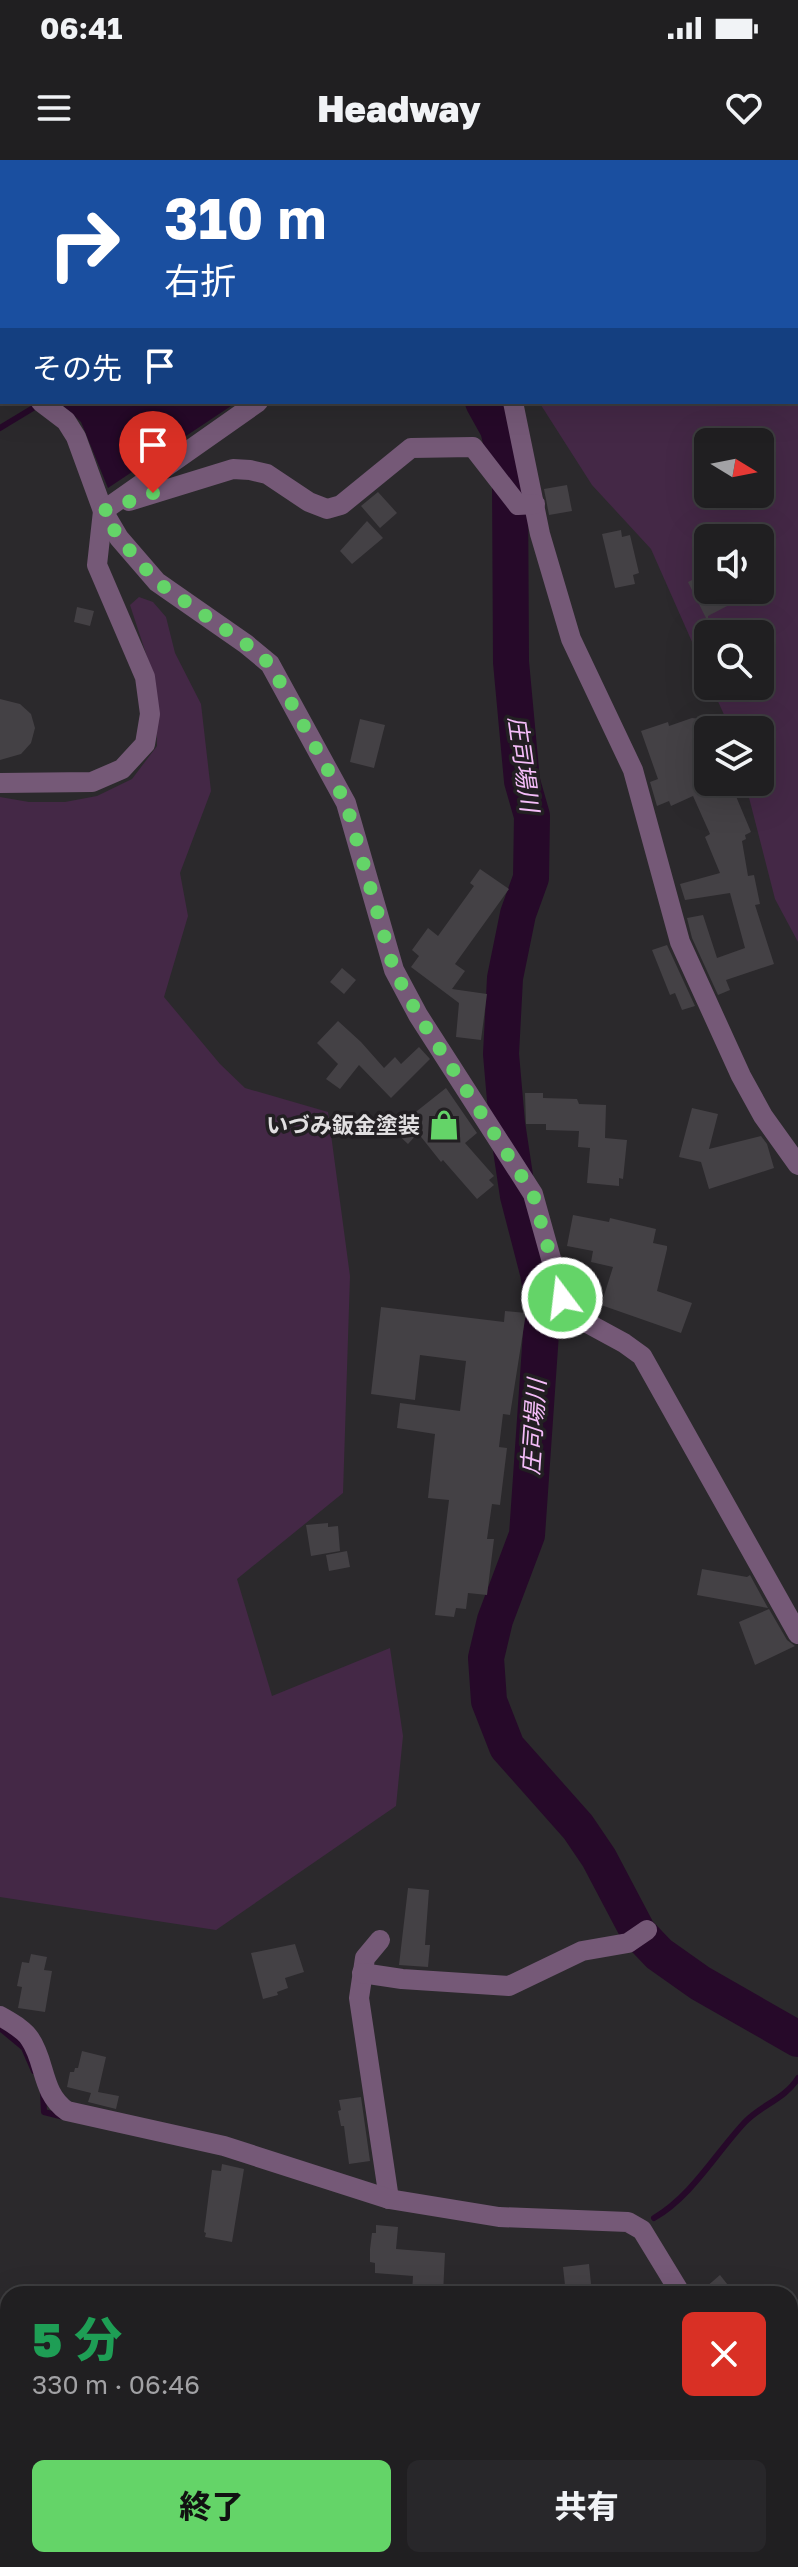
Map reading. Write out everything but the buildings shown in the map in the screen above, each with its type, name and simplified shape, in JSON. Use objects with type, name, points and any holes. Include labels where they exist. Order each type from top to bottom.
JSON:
[{"type":"street","points":[[44,404],[66,421],[76,437],[103,511],[119,538],[157,582],[270,664],[346,803],[394,970],[418,1015],[533,1194],[562,1298],[578,1318],[642,1356],[798,1634]]},
{"type":"street","points":[[0,783],[92,782],[122,769],[145,744],[150,714],[145,677],[97,565],[103,511],[255,404]]},
{"type":"street","points":[[513,404],[540,534],[571,639],[636,780],[680,942],[741,1076],[763,1116],[798,1165]]},
{"type":"street","points":[[103,511],[233,469],[267,474],[309,502],[327,509],[341,505],[411,448],[473,447],[518,505],[535,504]]},
{"type":"street","points":[[362,1973],[402,1979],[509,1986],[582,1951],[628,1943],[647,1930]]},
{"type":"street","points":[[380,1940],[365,1958],[359,1998],[389,2199]]},
{"type":"street","points":[[0,2016],[31,2039],[49,2092],[57,2104],[67,2111],[224,2146],[389,2199],[499,2217],[628,2222],[642,2230],[676,2286]]},
{"type":"shaded area","points":[[61,404],[234,404],[108,488],[81,422]]},
{"type":"shaded area","points":[[540,404],[798,404],[798,942],[775,899],[749,796],[774,796],[774,716],[725,716],[717,700],[774,700],[774,620],[694,620],[694,646],[651,549],[592,485]]},
{"type":"shaded area","points":[[139,597],[153,602],[166,617],[175,653],[201,704],[211,791],[180,873],[188,916],[164,997],[220,1064],[245,1088],[328,1112],[350,1276],[343,1493],[237,1579],[272,1696],[390,1648],[403,1736],[396,1806],[216,1930],[0,1897],[0,797],[29,802],[65,802],[97,796],[132,779],[157,746],[155,681],[130,605]]},
{"type":"waterway","name":"庄司場川","points":[[484,404],[498,429],[510,479],[511,662],[522,781],[532,816],[531,878],[518,914],[505,978],[501,1054],[518,1196],[543,1304],[527,1535],[495,1620],[486,1658],[489,1701],[507,1747],[578,1827],[599,1858],[638,1932],[659,1954],[700,1983],[798,2039]]},
{"type":"waterway","points":[[0,428],[38,405]]},
{"type":"waterway","points":[[0,2028],[24,2048],[34,2071]]},
{"type":"waterway","points":[[654,2218],[692,2186],[745,2122],[798,2078]]},
{"type":"waterway","points":[[43,2093],[44,2112],[64,2117]]},
{"type":"place","name":"いづみ鈑金塗装","points":[[444,1125]]},
{"type":"route","points":[[153,493],[103,511],[119,538],[157,582],[270,664],[346,803],[394,970],[418,1015],[533,1194],[562,1298]]}]
